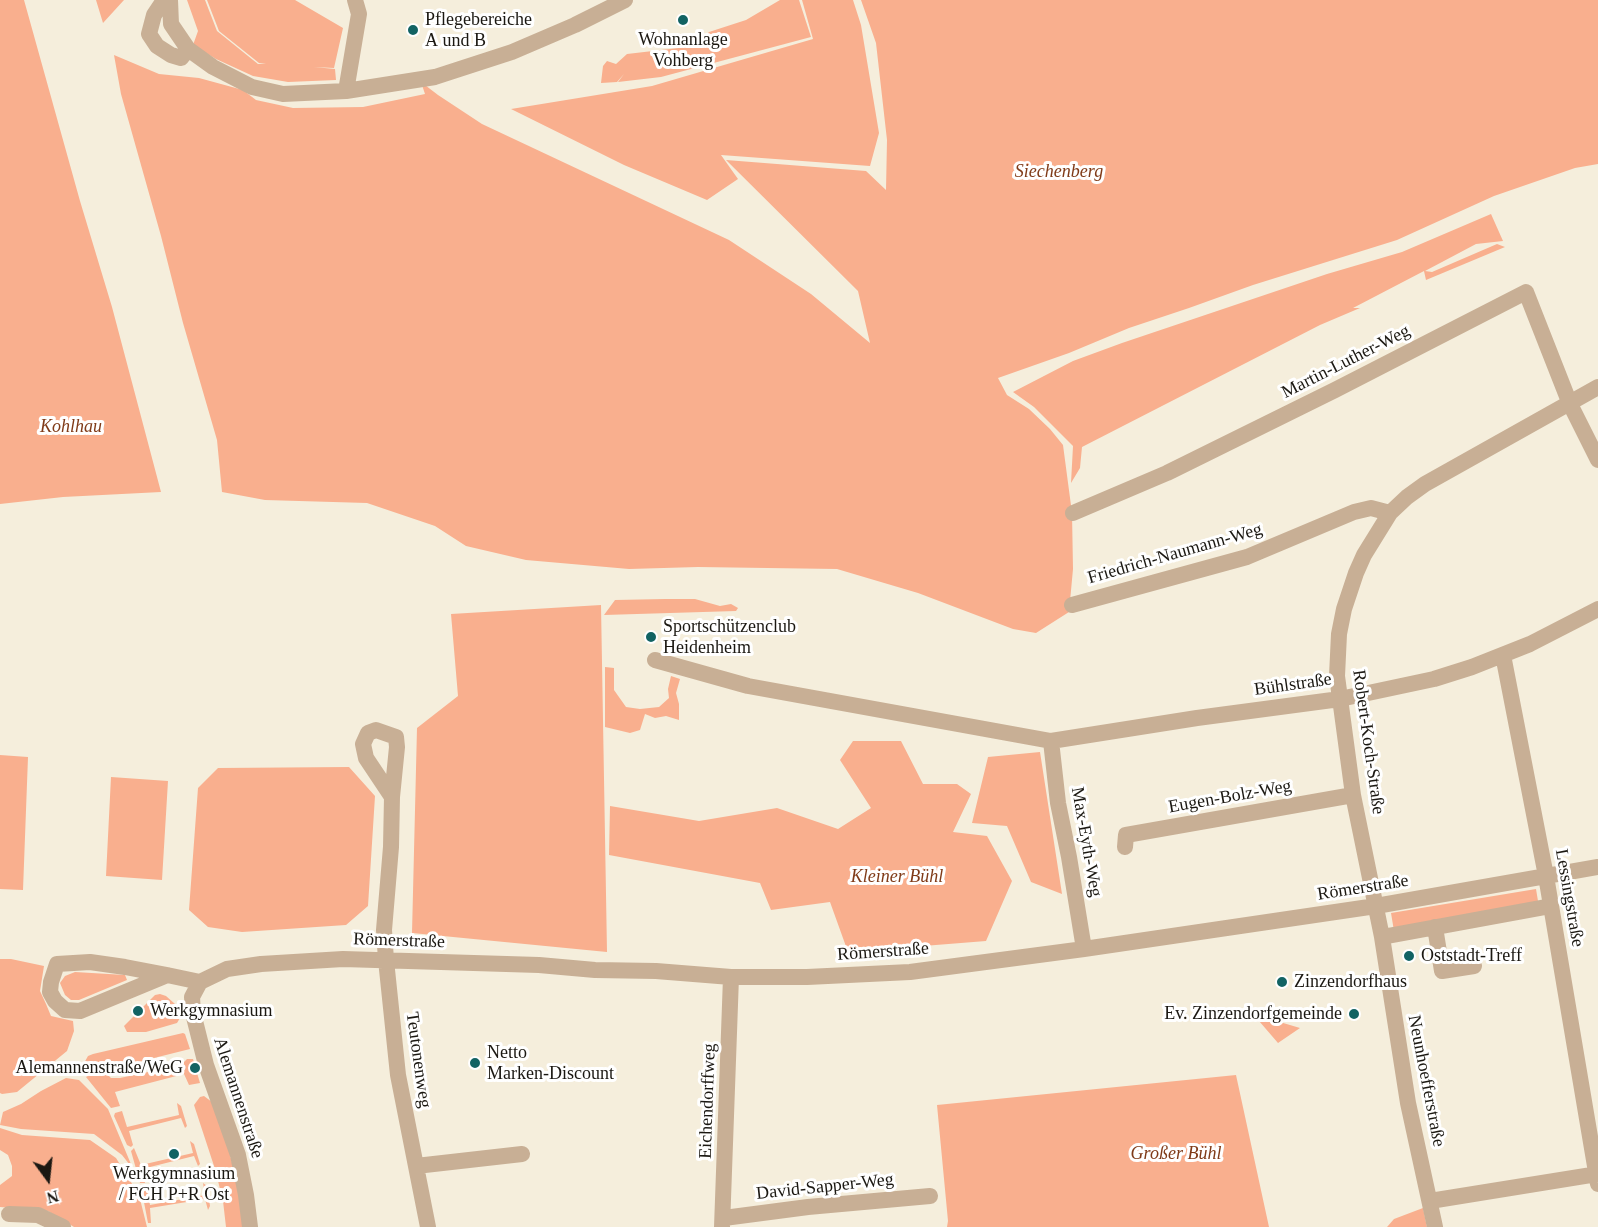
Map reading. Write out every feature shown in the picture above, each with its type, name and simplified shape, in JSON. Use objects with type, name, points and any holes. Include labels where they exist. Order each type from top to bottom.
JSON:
[{"type":"street","points":[[164,0],[154,15],[149,34],[157,46],[171,55],[181,58],[188,49]]},
{"type":"street","points":[[170,0],[171,24],[188,49],[213,67],[252,87],[283,94],[346,91],[435,77],[512,52],[575,25],[625,0]]},
{"type":"street","points":[[346,91],[359,14],[355,0]]},
{"type":"street","name":"Martin-Luther-Weg","points":[[1073,513],[1188,462],[1526,292],[1570,404]]},
{"type":"street","name":"Robert-Koch-Straße","points":[[1376,906],[1353,795],[1337,676],[1339,634],[1344,609],[1360,564],[1390,513],[1407,497],[1425,484],[1598,387]]},
{"type":"street","points":[[1570,404],[1598,460]]},
{"type":"street","name":"Friedrich-Naumann-Weg","points":[[1072,605],[1247,556],[1354,512],[1371,508],[1390,513]]},
{"type":"street","name":"Bühlstraße","points":[[1051,741],[1340,699],[1434,679],[1530,644],[1598,609]]},
{"type":"street","name":"Lessingstraße","points":[[1503,655],[1546,876],[1597,1177]]},
{"type":"street","points":[[655,660],[748,686],[1051,741]]},
{"type":"street","name":"Max-Eyth-Weg","points":[[1051,741],[1058,803],[1084,949]]},
{"type":"street","name":"Eugen-Bolz-Weg","points":[[1125,847],[1126,835],[1353,795]]},
{"type":"street","name":"Teutonenweg","points":[[392,797],[391,847],[384,930],[386,960],[398,1075],[428,1227]]},
{"type":"street","name":"Römerstraße","points":[[200,982],[227,969],[321,960],[539,965],[595,970],[656,970],[731,977],[910,972],[1376,906],[1598,867]]},
{"type":"street","name":"Neunhoefferstraße","points":[[1376,906],[1408,1103],[1436,1227]]},
{"type":"street","points":[[1382,937],[1551,906]]},
{"type":"street","points":[[1435,927],[1442,971],[1474,966]]},
{"type":"street","points":[[167,975],[80,1011],[65,1010],[55,1001],[50,992],[57,964],[90,962],[167,975],[200,982]]},
{"type":"street","name":"Eichendorffweg","points":[[723,1222],[731,977]]},
{"type":"street","name":"Alemannenstraße","points":[[200,982],[192,997],[195,1022],[206,1065],[238,1155],[250,1227]]},
{"type":"street","points":[[416,1166],[522,1154]]},
{"type":"street","points":[[1430,1201],[1597,1177]]},
{"type":"street","name":"David-Sapper-Weg","points":[[723,1222],[808,1207],[930,1196]]},
{"type":"street","points":[[9,1214],[38,1215],[63,1227]]},
{"type":"green space","name":"Kohlhau","points":[[0,0],[24,0],[112,307],[161,492],[63,497],[0,504]]},
{"type":"green space","points":[[96,0],[124,0],[103,23]]},
{"type":"green space","points":[[187,0],[205,0],[217,31],[258,64],[266,64],[259,63],[219,31],[207,0],[295,0],[343,28],[334,68],[314,67],[335,69],[336,80],[288,82],[253,76],[216,59],[193,45],[198,31]]},
{"type":"green space","points":[[780,0],[799,0],[811,37],[661,77],[618,82],[624,74],[617,82],[601,83],[603,66],[607,61],[616,64],[627,54],[687,47],[701,40],[709,32],[746,20]]},
{"type":"green space","points":[[802,0],[853,0],[861,25],[879,133],[870,166],[721,155],[738,179],[707,200],[624,165],[511,109],[652,86],[813,39]]},
{"type":"green space","name":"Siechenberg","points":[[861,0],[1598,0],[1598,164],[1575,168],[1494,196],[1397,240],[1253,285],[1129,328],[1069,353],[998,378],[1007,395],[1029,409],[1063,445],[1072,513],[1073,569],[1069,612],[1036,633],[1013,629],[918,593],[837,569],[698,567],[629,569],[526,560],[466,546],[435,526],[367,503],[265,500],[222,492],[217,440],[121,94],[114,55],[159,74],[199,78],[243,90],[256,100],[293,108],[363,107],[425,94],[421,82],[482,124],[729,240],[811,294],[870,343],[858,291],[726,160],[866,171],[886,190],[887,140],[876,43]]},
{"type":"green space","points":[[1491,214],[1503,241],[1476,244],[1425,271],[1432,272],[1497,244],[1505,247],[1426,280],[1424,271],[1353,308],[1360,308],[1320,325],[1082,447],[1080,468],[1071,483],[1073,446],[1034,407],[1013,392],[1073,361],[1327,274],[1402,252]]},
{"type":"green space","points":[[695,599],[720,606],[731,604],[738,608],[736,611],[604,615],[615,600]]},
{"type":"green space","points":[[601,605],[607,952],[412,933],[417,728],[458,696],[451,614]]},
{"type":"green space","points":[[605,667],[614,668],[614,690],[626,707],[640,709],[659,707],[669,698],[668,689],[671,676],[680,679],[676,693],[679,720],[666,716],[655,718],[645,714],[640,730],[630,733],[605,727]]},
{"type":"green space","name":"Kleiner Bühl","points":[[853,741],[901,741],[923,784],[957,784],[971,794],[953,832],[987,836],[1012,881],[986,941],[848,952],[830,902],[771,910],[760,883],[609,855],[610,806],[699,821],[777,808],[838,829],[871,808],[840,760]]},
{"type":"green space","points":[[1040,752],[1062,894],[1031,882],[1007,826],[972,823],[988,757]]},
{"type":"green space","points":[[0,755],[28,757],[23,890],[0,889]]},
{"type":"green space","points":[[349,767],[375,796],[368,906],[346,925],[242,932],[208,927],[189,910],[198,788],[218,768]]},
{"type":"green space","points":[[111,777],[168,781],[162,880],[106,876]]},
{"type":"green space","points":[[1536,889],[1539,907],[1394,931],[1391,913]]},
{"type":"green space","points":[[0,959],[44,966],[40,991],[51,1016],[73,1021],[74,1031],[67,1051],[17,1092],[2,1094],[0,1093]]},
{"type":"green space","points":[[75,972],[125,975],[127,980],[79,1000],[71,1000],[65,995],[60,983],[65,976]]},
{"type":"green space","points":[[160,994],[175,1004],[180,1018],[177,1023],[146,1032],[127,1032],[124,1026],[155,995]]},
{"type":"green space","points":[[1253,1014],[1300,1028],[1278,1043]]},
{"type":"green space","points":[[183,1033],[190,1049],[105,1072],[111,1078],[120,1078],[181,1065],[187,1059],[193,1059],[200,1083],[189,1085],[184,1074],[115,1092],[120,1106],[111,1108],[86,1077],[103,1071],[85,1068],[83,1065],[88,1056]]},
{"type":"green space","name":"Großer Bühl","points":[[1236,1075],[1269,1227],[947,1227],[937,1105]]},
{"type":"green space","points":[[66,1078],[79,1080],[108,1109],[133,1169],[122,1155],[94,1134],[21,1129],[0,1125],[3,1112]]},
{"type":"green space","points":[[204,1096],[212,1102],[227,1143],[238,1186],[244,1227],[226,1227],[223,1201],[215,1169],[194,1105],[200,1097]]},
{"type":"green space","points":[[177,1103],[181,1106],[187,1126],[185,1128],[181,1118],[129,1131],[133,1145],[131,1147],[127,1145],[114,1116],[115,1113],[122,1111],[127,1127],[179,1115]]},
{"type":"green space","points":[[0,1128],[22,1135],[90,1140],[116,1158],[139,1195],[147,1227],[74,1227],[48,1211],[0,1207],[0,1185],[12,1176],[12,1166],[8,1155],[0,1150]]},
{"type":"green space","points":[[190,1141],[194,1144],[200,1164],[198,1166],[194,1156],[142,1169],[145,1183],[140,1183],[131,1151],[134,1148],[141,1165],[193,1153]]},
{"type":"green space","points":[[203,1183],[207,1186],[210,1206],[208,1210],[205,1199],[150,1208],[151,1223],[148,1223],[143,1190],[147,1188],[150,1205],[205,1195]]},
{"type":"green space","points":[[1423,1208],[1427,1227],[1387,1227],[1394,1219]]},
{"type":"place","name":"Wohnanlage Vohberg","points":[[683,20]]},
{"type":"place","name":"Pflegebereiche A und B","points":[[413,30]]},
{"type":"place","name":"Sportschützenclub Heidenheim","points":[[651,637]]},
{"type":"place","name":"Oststadt-Treff","points":[[1409,956]]},
{"type":"place","name":"Zinzendorfhaus","points":[[1282,982]]},
{"type":"place","name":"Werkgymnasium","points":[[138,1011]]},
{"type":"place","name":"Ev. Zinzendorfgemeinde","points":[[1354,1014]]},
{"type":"place","name":"Netto Marken-Discount","points":[[475,1063]]},
{"type":"place","name":"Alemannenstraße/WeG","points":[[195,1068]]},
{"type":"place","name":"Werkgymnasium / FCH P+R Ost","points":[[174,1154]]}]
